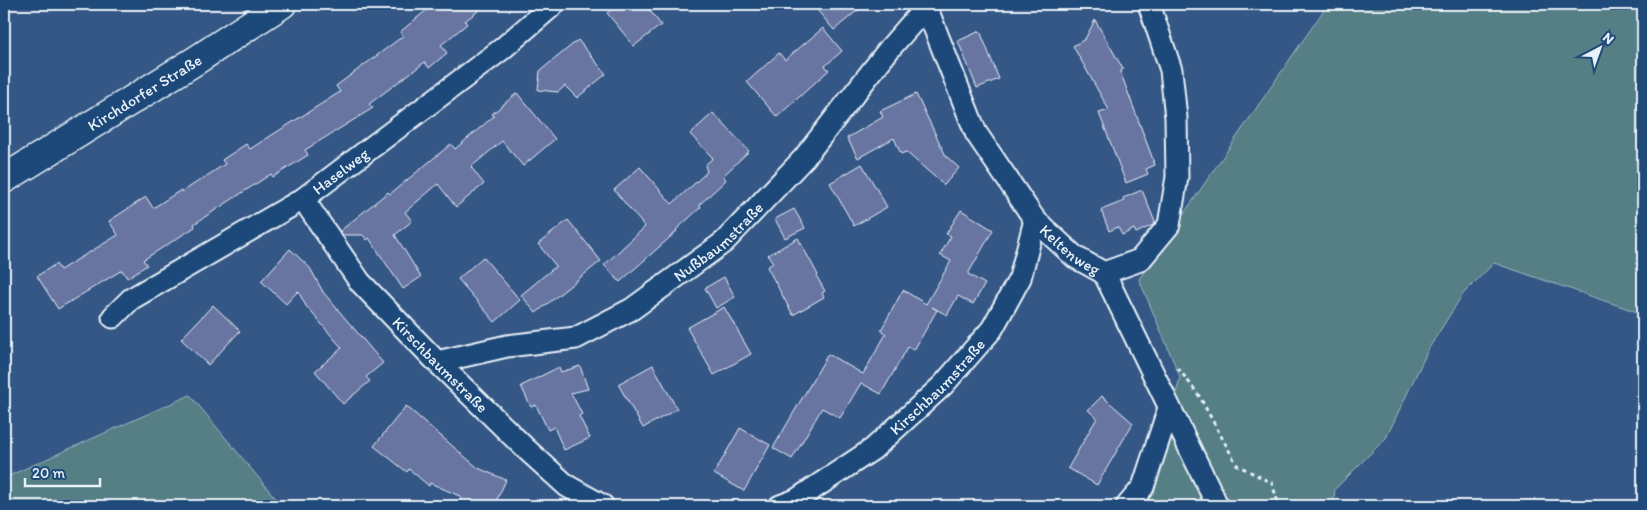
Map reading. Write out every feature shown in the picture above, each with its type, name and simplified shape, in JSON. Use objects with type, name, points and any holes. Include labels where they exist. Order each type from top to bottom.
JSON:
[{"type":"main road","name":"Kirchdorfer Straße","points":[[4,178],[195,61],[282,4]]},
{"type":"street","name":"Haselweg","points":[[113,318],[130,299],[303,199],[502,49],[554,4]]},
{"type":"street","name":"Keltenweg","points":[[925,5],[976,132],[1035,220],[1075,257],[1104,272],[1140,260],[1169,225],[1171,216],[1177,177],[1176,118],[1171,70],[1149,4]]},
{"type":"street","name":"Nußbaumstraße","points":[[437,362],[507,346],[576,338],[632,309],[648,298],[724,242],[804,158],[925,5]]},
{"type":"street","name":"Kirschbaumstraße","points":[[303,199],[360,282],[437,362],[525,448],[568,486],[604,506]]},
{"type":"street","name":"Kirschbaumstraße","points":[[780,506],[796,500],[873,449],[943,385],[992,330],[1020,278],[1035,220]]},
{"type":"street","points":[[1104,272],[1169,408],[1212,492],[1217,506]]},
{"type":"street","points":[[1127,506],[1143,486],[1169,408]]},
{"type":"path","points":[[1174,363],[1198,394],[1237,464],[1272,483],[1279,506]]},
{"type":"green space","points":[[1328,4],[1643,4],[1643,314],[1494,263],[1463,294],[1429,348],[1386,438],[1335,489],[1333,506],[1135,506],[1156,478],[1180,377],[1139,279]]},
{"type":"green space","points":[[190,395],[282,506],[4,506],[4,478]]},
{"type":"building","points":[[434,4],[487,4],[465,21],[467,24],[441,45],[447,53],[429,68],[425,62],[369,104],[373,108],[305,150],[308,155],[273,177],[271,174],[194,224],[195,227],[143,260],[147,265],[127,278],[122,270],[58,309],[37,276],[56,264],[60,270],[118,235],[109,221],[146,197],[153,208],[225,164],[222,160],[246,144],[250,149],[340,92],[336,86],[403,36],[400,32]]},
{"type":"building","points":[[618,4],[645,4],[661,25],[634,46],[607,13]]},
{"type":"building","points":[[812,4],[865,4],[834,30]]},
{"type":"building","points":[[1095,20],[1123,69],[1120,71],[1155,165],[1146,169],[1148,174],[1126,183],[1099,113],[1109,110],[1073,46],[1085,39]]},
{"type":"building","points":[[823,28],[842,51],[825,66],[829,70],[777,117],[747,82],[779,53],[785,60]]},
{"type":"building","points":[[980,31],[999,79],[977,88],[958,41]]},
{"type":"building","points":[[578,40],[606,74],[577,98],[565,86],[558,92],[538,90],[540,71]]},
{"type":"building","points":[[517,93],[555,139],[523,166],[502,141],[471,167],[484,184],[456,207],[438,184],[405,212],[412,221],[395,235],[421,277],[403,289],[369,238],[367,240],[363,235],[343,235],[340,231],[388,192],[390,194],[451,144],[455,149],[494,116],[492,114]]},
{"type":"building","points":[[916,94],[946,156],[959,168],[944,185],[906,152],[901,154],[894,138],[858,158],[847,138],[883,117],[880,111]]},
{"type":"building","points":[[713,113],[749,151],[723,176],[726,180],[699,205],[701,207],[620,282],[604,265],[645,227],[614,190],[640,167],[672,204],[707,172],[705,165],[713,158],[690,134]]},
{"type":"building","points":[[862,164],[887,207],[854,226],[830,183]]},
{"type":"building","points":[[1142,190],[1155,222],[1153,225],[1136,233],[1134,229],[1122,235],[1118,227],[1109,231],[1101,210],[1124,201],[1123,198]]},
{"type":"building","points":[[794,209],[805,228],[785,238],[775,219]]},
{"type":"building","points":[[961,210],[993,230],[968,274],[985,284],[973,304],[958,296],[947,315],[932,307],[937,310],[914,350],[908,347],[881,394],[861,383],[840,418],[822,408],[792,459],[773,448],[828,354],[863,374],[886,334],[881,330],[903,290],[926,304],[951,261],[940,255],[951,236],[946,234]]},
{"type":"building","points":[[568,220],[601,261],[536,313],[521,295],[556,266],[538,244]]},
{"type":"building","points":[[798,238],[825,291],[822,293],[824,297],[793,315],[767,267],[773,263],[768,255]]},
{"type":"building","points":[[290,249],[310,268],[323,292],[383,363],[366,377],[370,381],[343,404],[315,371],[342,348],[306,306],[298,291],[286,304],[261,281]]},
{"type":"building","points":[[483,257],[520,300],[495,322],[458,279]]},
{"type":"building","points":[[724,277],[735,297],[716,308],[705,288]]},
{"type":"building","points":[[213,305],[240,331],[208,365],[181,339]]},
{"type":"building","points":[[724,307],[751,354],[714,375],[687,328]]},
{"type":"building","points":[[653,365],[677,409],[643,428],[618,384]]},
{"type":"building","points":[[580,366],[588,389],[571,393],[582,414],[579,416],[590,438],[564,450],[554,427],[548,430],[536,405],[531,407],[521,386],[559,367],[561,372]]},
{"type":"building","points":[[1102,396],[1133,423],[1097,485],[1068,468],[1097,418],[1088,410]]},
{"type":"building","points":[[406,406],[478,468],[506,480],[494,506],[457,506],[462,497],[430,483],[429,486],[409,469],[407,472],[374,446]]},
{"type":"building","points":[[740,428],[770,445],[744,491],[714,474]]}]
